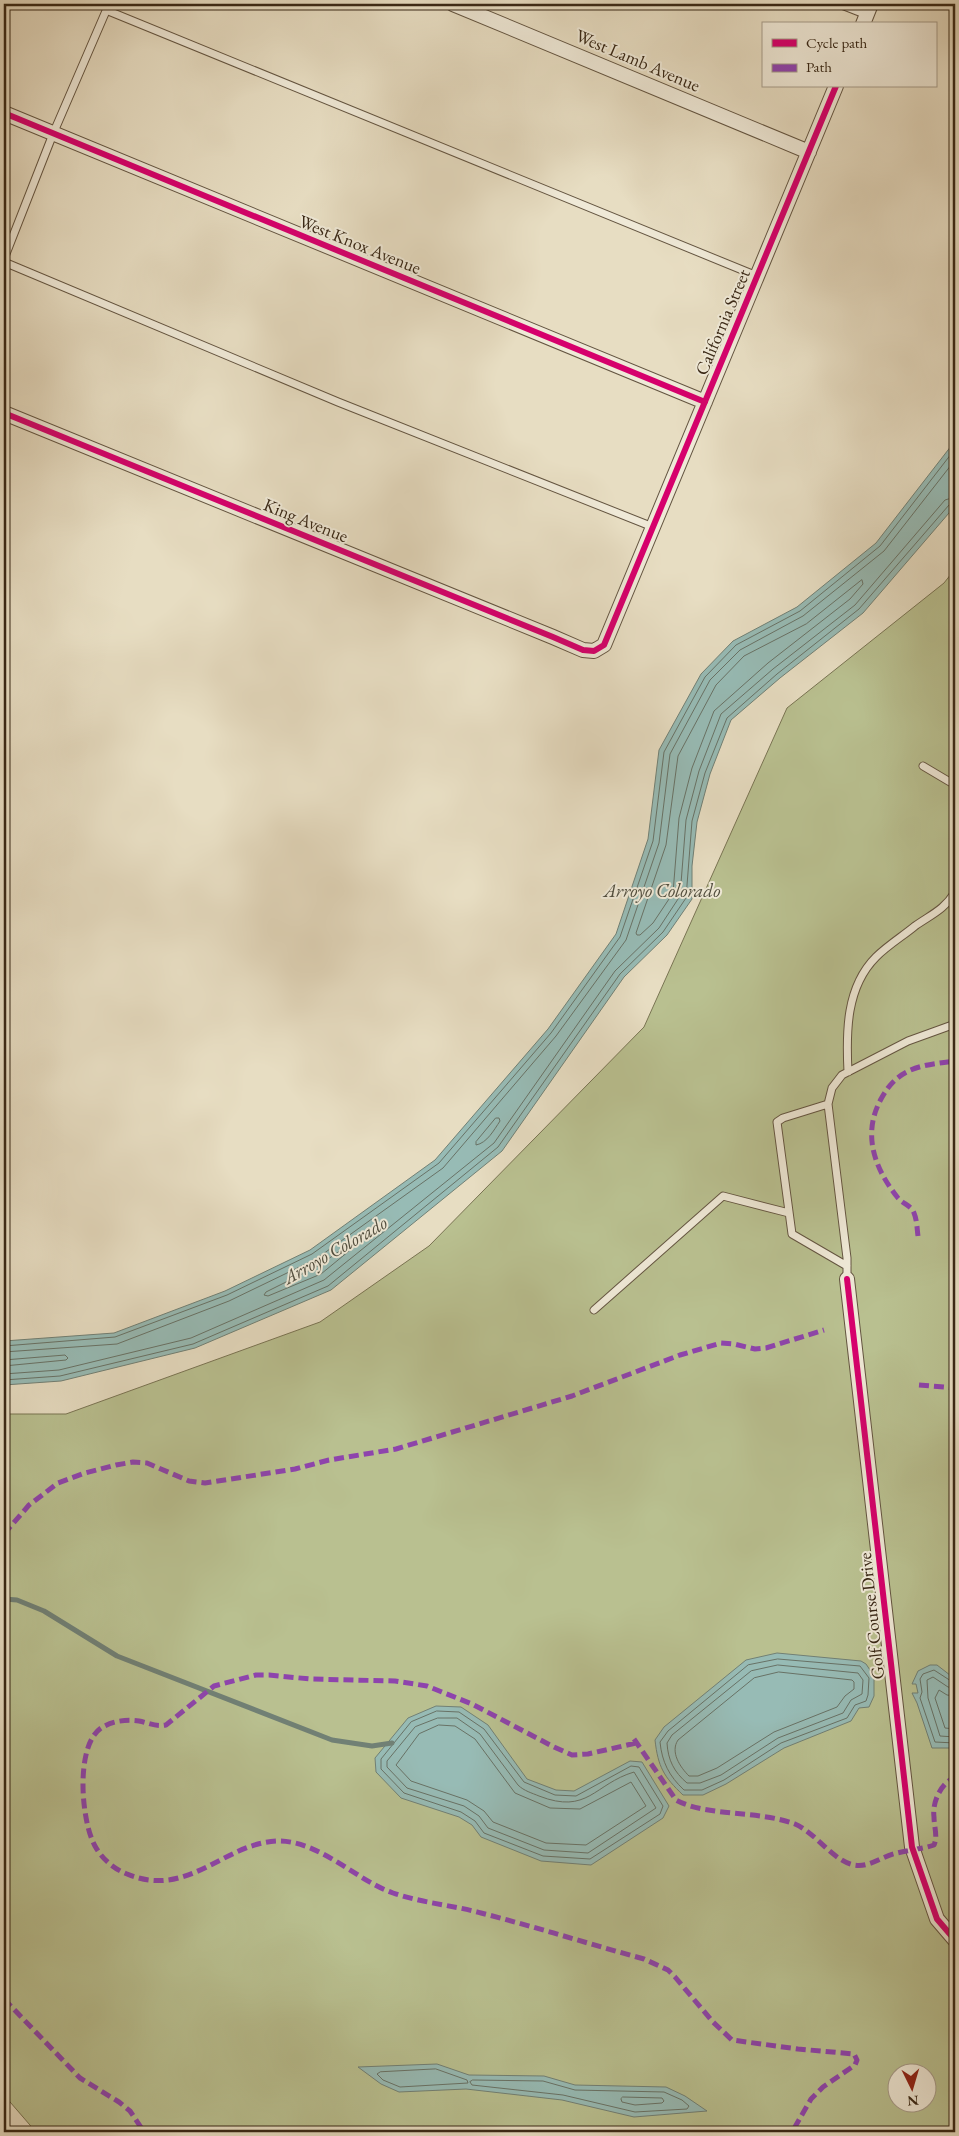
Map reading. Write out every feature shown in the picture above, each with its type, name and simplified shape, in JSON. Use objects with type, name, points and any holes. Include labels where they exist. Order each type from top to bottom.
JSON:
[{"type":"street","name":"West Lamb Avenue","points":[[453,4],[809,152]]},
{"type":"street","name":"California Street","points":[[598,649],[604,645],[835,88]]},
{"type":"street","name":"West Knox Avenue","points":[[4,113],[705,402]]},
{"type":"street","name":"King Avenue","points":[[4,413],[572,646],[583,650],[594,651],[598,649]]},
{"type":"street","name":"Golf Course Drive","points":[[847,1272],[912,1847],[937,1919],[955,1940]]},
{"type":"lane","points":[[839,4],[867,14]]},
{"type":"lane","points":[[653,527],[338,402],[4,260],[53,134],[107,7],[757,276]]},
{"type":"lane","points":[[923,766],[955,786]]},
{"type":"lane","points":[[848,1072],[846,1039],[849,1012],[854,993],[863,974],[876,957],[947,904],[955,892]]},
{"type":"lane","points":[[847,1272],[828,1104],[832,1088],[842,1075],[908,1041],[955,1024]]},
{"type":"lane","points":[[828,1104],[776,1122],[792,1234],[847,1272]]},
{"type":"lane","points":[[594,1310],[723,1196],[789,1213]]},
{"type":"green space","points":[[955,569],[955,2132],[36,2132],[4,2095],[4,1414],[66,1414],[320,1322],[429,1246],[644,1027],[787,708],[944,583]]},
{"type":"water","name":"Arroyo Colorado","points":[[955,441],[955,506],[863,613],[780,678],[731,720],[710,774],[697,822],[692,866],[692,899],[667,935],[624,977],[502,1151],[331,1290],[195,1348],[61,1381],[4,1385],[4,1341],[114,1333],[225,1291],[310,1250],[435,1160],[548,1029],[616,934],[648,839],[659,750],[701,674],[733,641],[797,607],[876,543]]},
{"type":"water","points":[[777,1653],[861,1661],[866,1664],[874,1676],[874,1696],[869,1707],[859,1708],[851,1721],[784,1748],[726,1784],[703,1795],[683,1795],[671,1783],[663,1771],[655,1740],[664,1727],[746,1660]]},
{"type":"water","points":[[930,1665],[937,1665],[955,1679],[955,1748],[932,1748],[912,1693],[918,1693],[916,1684],[912,1684],[918,1671]]},
{"type":"water","points":[[436,1706],[461,1707],[488,1725],[527,1779],[556,1790],[574,1791],[630,1761],[642,1762],[669,1806],[663,1818],[591,1865],[541,1861],[481,1837],[472,1825],[459,1817],[401,1798],[376,1772],[375,1758],[408,1718]]},
{"type":"water","points":[[437,2064],[469,2075],[544,2076],[575,2085],[666,2087],[685,2096],[707,2111],[634,2117],[562,2100],[466,2089],[399,2092],[381,2084],[358,2067]]},
{"type":"waterway","points":[[4,1599],[17,1600],[44,1611],[117,1656],[332,1740],[372,1746],[392,1743]]},
{"type":"marked path","points":[[918,1236],[913,1211],[898,1198],[877,1163],[873,1150],[872,1125],[881,1099],[895,1080],[903,1074],[922,1066],[955,1061]]},
{"type":"marked path","points":[[4,1534],[29,1505],[58,1483],[85,1473],[116,1465],[133,1462],[147,1463],[189,1481],[205,1483],[295,1469],[329,1460],[396,1449],[572,1396],[680,1355],[721,1343],[755,1349],[766,1348],[824,1330]]},
{"type":"marked path","points":[[919,1385],[955,1388]]},
{"type":"marked path","points":[[636,1743],[588,1754],[572,1755],[472,1704],[427,1686],[395,1681],[310,1679],[256,1675],[214,1686],[166,1725],[159,1726],[125,1720],[101,1728],[93,1737],[87,1751],[84,1767],[83,1784],[86,1820],[95,1846],[101,1855],[109,1863],[127,1874],[149,1880],[169,1880],[188,1875],[260,1843],[280,1841],[295,1843],[324,1854],[366,1880],[393,1893],[502,1918],[644,1959],[668,1970],[713,2022],[732,2040],[854,2054],[857,2060],[855,2065],[823,2087],[811,2099],[792,2132]]},
{"type":"marked path","points":[[634,1739],[676,1800],[702,1809],[765,1817],[795,1824],[803,1828],[839,1858],[854,1865],[865,1865],[891,1854],[934,1845],[936,1835],[934,1805],[942,1788],[955,1777]]},
{"type":"marked path","points":[[4,1999],[80,2078],[130,2111],[144,2132]]},
{"type":"cycle path","points":[[4,413],[583,650],[594,651],[604,645],[835,88]]},
{"type":"cycle path","points":[[4,113],[705,402]]},
{"type":"cycle path","points":[[847,1279],[912,1847],[937,1919],[955,1940]]}]
